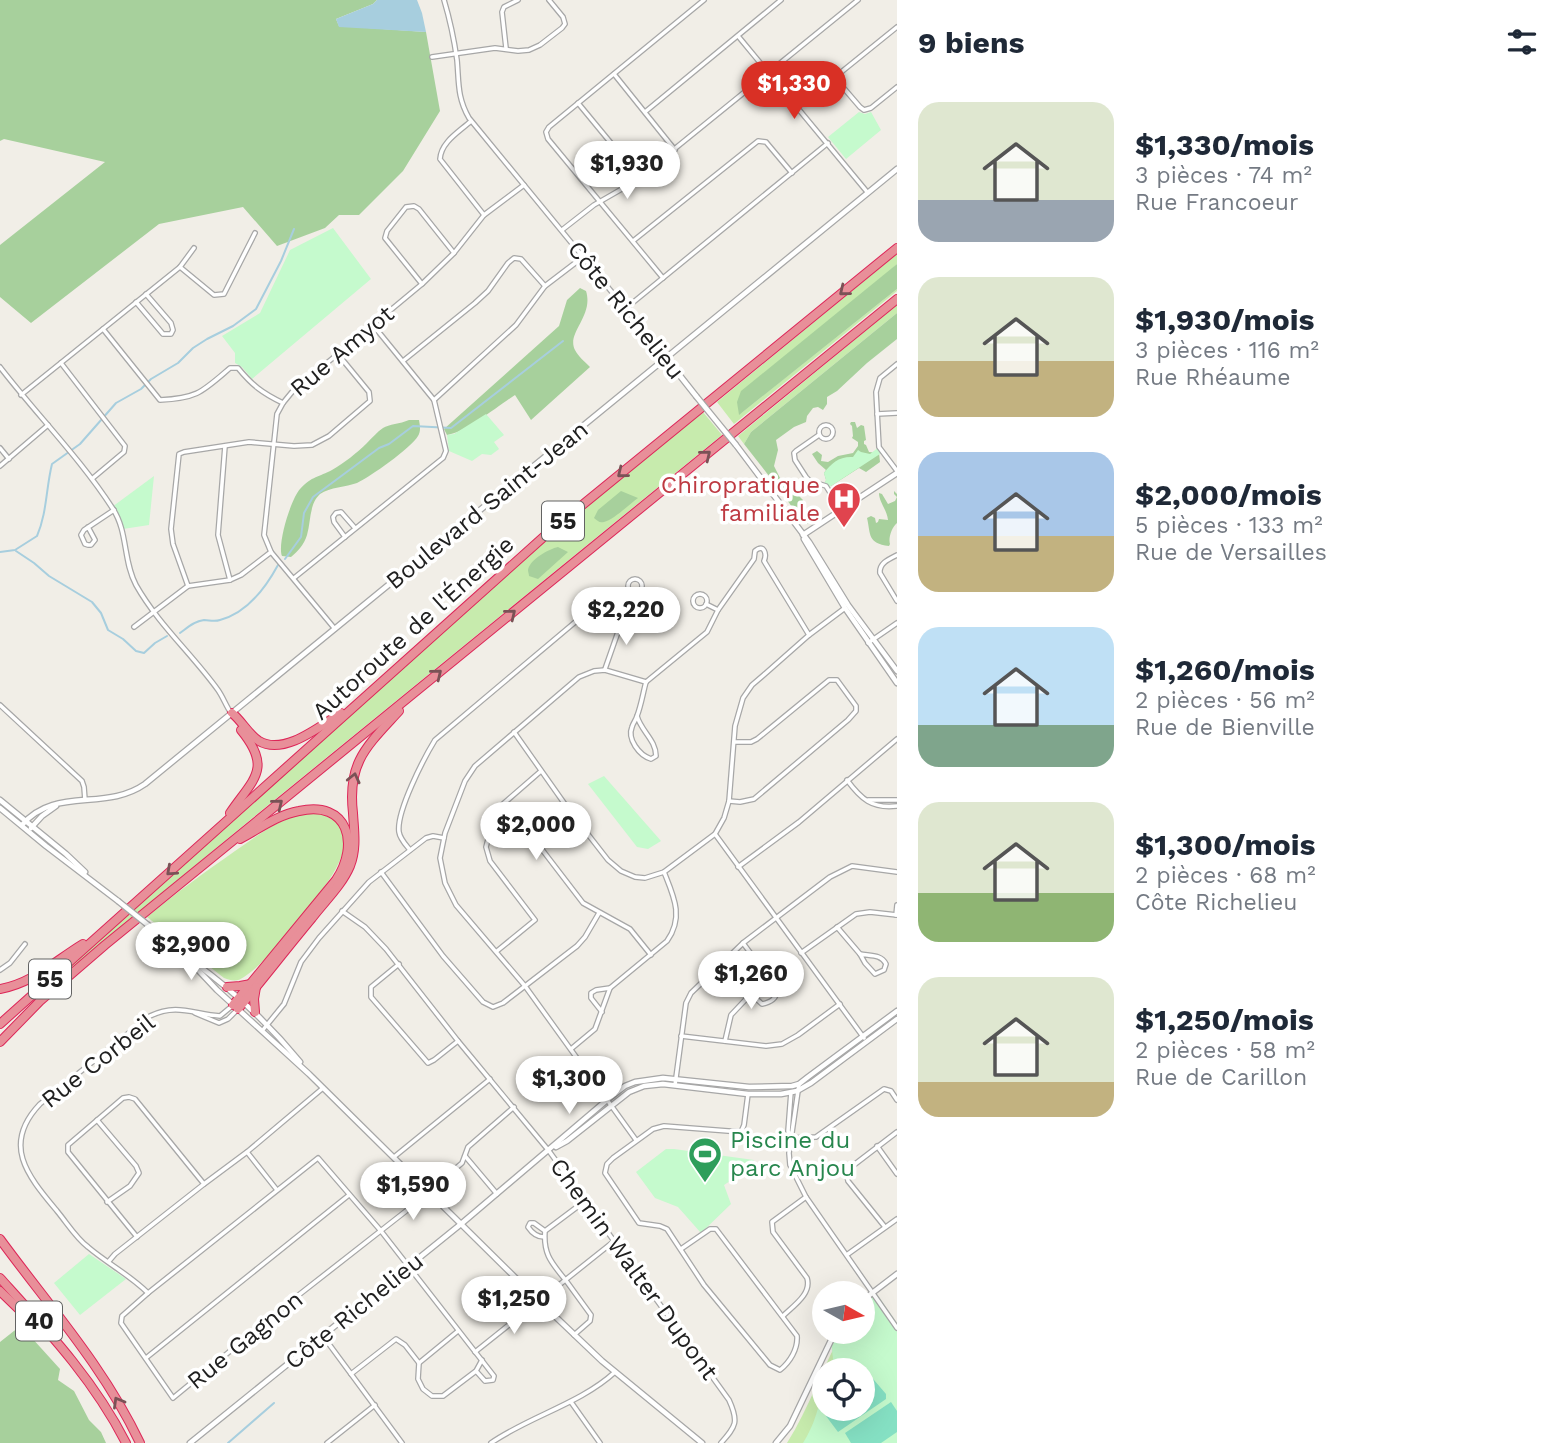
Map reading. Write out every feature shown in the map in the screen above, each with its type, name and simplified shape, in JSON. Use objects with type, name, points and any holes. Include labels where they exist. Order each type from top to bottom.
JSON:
[{"type":"highway","name":"Autoroute de l'Énergie","points":[[0,1024],[548,533],[897,248]]},
{"type":"highway","name":"Autoroute de l'Énergie","points":[[225,847],[897,299]]},
{"type":"highway","points":[[239,1003],[347,872],[355,848],[351,788],[357,765],[374,737],[416,691]]},
{"type":"highway","points":[[232,713],[259,741],[278,745],[303,736],[361,700]]},
{"type":"highway","points":[[221,825],[250,785],[258,765],[255,748],[233,720],[232,713]]},
{"type":"highway","points":[[225,847],[279,818],[306,810],[322,810],[334,816],[342,824],[348,837],[348,852],[340,873],[254,985],[255,1012]]},
{"type":"highway","name":"55","points":[[0,1036],[225,847]]},
{"type":"highway","points":[[0,989],[34,977],[100,934]]},
{"type":"highway","points":[[226,986],[254,985]]},
{"type":"highway","points":[[0,1042],[40,1001]]},
{"type":"highway","name":"40","points":[[0,1239],[91,1359],[140,1443]]},
{"type":"highway","points":[[0,1245],[22,1269]]},
{"type":"highway","name":"40","points":[[0,1278],[77,1366],[105,1406],[126,1443]]},
{"type":"highway","points":[[0,1291],[77,1366]]},
{"type":"street","name":"Côte Richelieu","points":[[444,0],[456,54],[460,97],[471,121],[760,475],[803,535],[806,545],[868,643],[897,683]]},
{"type":"street","points":[[506,48],[502,12],[505,7],[518,0]]},
{"type":"street","points":[[432,57],[492,48],[518,51],[533,49],[565,23],[549,0]]},
{"type":"street","points":[[663,278],[546,135],[548,128],[704,0]]},
{"type":"street","points":[[645,112],[781,0]]},
{"type":"street","points":[[561,231],[675,149],[858,0]]},
{"type":"street","points":[[799,107],[897,27]]},
{"type":"street","points":[[738,36],[868,193]]},
{"type":"street","points":[[614,74],[675,149]]},
{"type":"street","points":[[835,78],[865,110],[897,87]]},
{"type":"street","points":[[578,103],[639,177]]},
{"type":"street","points":[[471,121],[444,145],[440,159],[484,215]]},
{"type":"street","points":[[633,241],[760,140],[767,143],[792,173]]},
{"type":"street","points":[[625,309],[828,143]]},
{"type":"street","name":"Boulevard Saint-Jean","points":[[24,823],[45,807],[117,797],[148,781],[897,169]]},
{"type":"street","name":"Rue Amyot","points":[[271,552],[264,535],[277,414],[283,403],[337,353],[422,284],[454,253],[484,215],[524,185]]},
{"type":"street","points":[[422,284],[385,239],[387,231],[406,207],[414,206],[419,209],[454,253]]},
{"type":"street","points":[[180,267],[214,295],[224,294],[255,233]]},
{"type":"street","points":[[21,395],[180,267],[194,248]]},
{"type":"street","points":[[434,400],[516,325],[545,286],[583,257]]},
{"type":"street","points":[[402,361],[481,297],[514,258],[521,259],[545,286]]},
{"type":"street","points":[[136,302],[163,334],[171,334],[172,323],[146,294]]},
{"type":"street","points":[[294,578],[443,458],[446,452],[434,400],[373,325]]},
{"type":"street","points":[[103,329],[160,400],[196,395],[230,368],[238,368],[254,387],[283,403]]},
{"type":"street","points":[[188,586],[173,544],[171,529],[179,454],[249,442],[294,446],[322,441],[370,401],[369,393],[337,353]]},
{"type":"street","points":[[61,363],[125,446],[124,452],[92,479]]},
{"type":"street","points":[[803,535],[897,472],[879,447],[876,393],[880,378],[897,364]]},
{"type":"street","points":[[0,367],[92,479],[114,510],[123,529],[129,566],[135,583],[216,688],[232,713]]},
{"type":"street","points":[[877,414],[897,413]]},
{"type":"street","points":[[0,466],[47,425]]},
{"type":"street","points":[[819,435],[825,439],[829,438],[833,429],[824,425],[819,430],[819,435],[794,453],[795,460],[810,481],[826,486],[841,510]]},
{"type":"street","points":[[225,446],[218,535],[230,580]]},
{"type":"street","points":[[0,448],[9,459]]},
{"type":"street","points":[[88,527],[95,540],[91,545],[85,544],[80,535],[88,527],[114,510]]},
{"type":"street","points":[[345,537],[334,522],[336,513],[341,512],[346,516],[355,529]]},
{"type":"street","points":[[637,716],[639,724],[656,746],[656,756],[651,759],[638,750],[631,739],[631,729],[646,682],[707,632],[718,610],[754,559],[758,548],[765,552],[764,561],[809,635]]},
{"type":"street","points":[[134,627],[188,586],[230,580],[271,552],[335,629]]},
{"type":"street","points":[[897,555],[885,562],[880,569],[897,601]]},
{"type":"street","points":[[754,559],[764,561]]},
{"type":"street","points":[[605,670],[632,592]]},
{"type":"street","points":[[706,604],[718,610]]},
{"type":"street","name":"Côte Richelieu","points":[[847,607],[897,671]]},
{"type":"street","points":[[514,732],[608,860],[621,871],[635,877],[645,878],[664,872],[715,834],[724,818],[729,801],[735,726],[743,698],[759,679],[809,635],[847,607]]},
{"type":"street","points":[[410,850],[399,835],[399,821],[422,762],[435,740],[580,618],[597,608],[623,616]]},
{"type":"street","points":[[868,643],[897,623]]},
{"type":"street","points":[[636,1140],[525,986],[456,905],[445,883],[440,858],[444,838],[465,781],[475,766],[514,732],[579,677],[594,671],[605,670],[646,682]]},
{"type":"street","points":[[729,801],[754,799],[848,720],[856,711],[856,706],[837,680],[830,680],[757,739],[751,742],[734,742]]},
{"type":"street","points":[[0,705],[81,780],[85,800]]},
{"type":"street","points":[[738,867],[799,822],[897,739]]},
{"type":"street","points":[[497,951],[535,920],[489,861],[486,847],[491,828],[503,804],[541,771]]},
{"type":"street","points":[[847,780],[859,796],[866,800],[897,803]]},
{"type":"street","points":[[0,800],[118,901],[226,986],[262,1031],[574,1335],[702,1443]]},
{"type":"street","points":[[31,829],[60,803]]},
{"type":"street","points":[[0,808],[24,823]]},
{"type":"street","points":[[569,810],[539,832],[537,843],[583,903],[630,929],[651,955]]},
{"type":"street","points":[[715,834],[867,1042]]},
{"type":"street","points":[[262,1031],[285,1002],[304,957],[369,882],[429,836],[444,838]]},
{"type":"street","points":[[676,1082],[686,1003],[691,993],[743,943],[843,870],[852,866],[897,872]]},
{"type":"street","points":[[381,872],[443,956],[483,1002],[493,1007],[503,1003],[577,946],[599,913]]},
{"type":"street","points":[[602,1012],[591,998],[591,993],[610,988],[667,942],[672,934],[677,914],[675,899],[664,872]]},
{"type":"street","points":[[802,953],[856,914],[870,912],[896,915],[897,905]]},
{"type":"street","name":"Chemin Walter Dupont","points":[[342,911],[365,926],[399,964],[458,1041],[549,1151],[729,1400],[736,1414],[735,1427],[722,1443]]},
{"type":"street","points":[[837,927],[872,972],[875,974],[884,970],[886,964],[883,958],[859,954]]},
{"type":"street","points":[[743,943],[777,989],[776,997],[762,1004],[751,994]]},
{"type":"street","points":[[0,970],[12,961],[26,944]]},
{"type":"street","points":[[185,956],[217,990],[255,1012],[309,1074]]},
{"type":"street","points":[[399,964],[372,987],[370,997],[428,1063],[458,1041]]},
{"type":"street","points":[[725,1041],[731,1015],[767,977]]},
{"type":"street","points":[[570,1049],[595,1029],[610,988]]},
{"type":"street","name":"Rue Corbeil","points":[[148,1293],[86,1245],[32,1180],[21,1155],[21,1135],[40,1104],[143,1021],[169,1009],[190,1010],[220,1023],[227,1020],[239,1003]]},
{"type":"street","points":[[681,1036],[766,1046],[782,1044],[840,1004]]},
{"type":"street","name":"Côte Richelieu","points":[[190,1443],[461,1224],[625,1086],[642,1080],[663,1078],[748,1094],[781,1094],[794,1090],[897,1011]]},
{"type":"street","points":[[866,1281],[806,1197],[790,1165],[794,1090],[811,1083],[897,1019]]},
{"type":"street","points":[[394,1157],[490,1079]]},
{"type":"street","name":"Côte Richelieu","points":[[549,1151],[567,1141],[629,1092],[637,1089],[676,1082],[794,1090]]},
{"type":"street","points":[[681,1249],[710,1228],[716,1229],[797,1336],[797,1343],[788,1363],[780,1370],[771,1365],[704,1285],[667,1229],[639,1223],[605,1172],[612,1158],[653,1129],[664,1126],[741,1132],[749,1087]]},
{"type":"street","points":[[108,1261],[247,1152],[323,1088]]},
{"type":"street","points":[[792,1138],[816,1137],[884,1089],[891,1091],[897,1100]]},
{"type":"street","points":[[137,1237],[68,1153],[68,1145],[123,1098],[135,1099],[204,1184]]},
{"type":"street","name":"Rue Gagnon","points":[[349,1195],[318,1158],[122,1316],[121,1323],[173,1398],[429,1192],[462,1163],[468,1147],[514,1107]]},
{"type":"street","points":[[97,1120],[139,1173],[130,1186],[107,1202]]},
{"type":"street","points":[[885,1227],[848,1181],[846,1171],[897,1132]]},
{"type":"street","points":[[877,1146],[897,1174]]},
{"type":"street","points":[[247,1152],[277,1190]]},
{"type":"street","points":[[465,1156],[497,1194]]},
{"type":"street","points":[[146,1358],[349,1195],[381,1231],[482,1360],[494,1376],[493,1380],[485,1381],[476,1371]]},
{"type":"street","points":[[783,1316],[804,1295],[809,1284],[773,1232],[772,1222],[806,1197]]},
{"type":"street","points":[[574,1335],[590,1321],[590,1315],[553,1267],[544,1244],[545,1234],[585,1201]]},
{"type":"street","points":[[847,1255],[897,1219]]},
{"type":"street","points":[[475,1352],[614,1241]]},
{"type":"street","points":[[875,1290],[897,1274]]},
{"type":"street","points":[[875,1294],[897,1328]]},
{"type":"street","points":[[419,1363],[458,1331]]},
{"type":"street","points":[[323,1336],[402,1443]]},
{"type":"street","points":[[351,1374],[396,1339],[405,1345],[419,1363],[418,1379],[423,1389],[432,1396],[443,1396],[476,1371],[482,1360]]},
{"type":"street","points":[[776,1443],[790,1426],[829,1344]]},
{"type":"street","points":[[491,1443],[509,1431],[571,1402],[615,1372]]},
{"type":"street","points":[[571,1402],[600,1443]]},
{"type":"street","points":[[327,1443],[375,1405]]},
{"type":"green space","points":[[0,0],[377,0],[336,19],[339,26],[426,32],[440,111],[403,171],[359,215],[339,215],[325,228],[277,246],[243,207],[159,224],[31,323],[0,297],[0,245],[105,162],[4,139],[0,141]]},
{"type":"green space","points":[[859,112],[871,112],[881,130],[846,159],[828,137]]},
{"type":"green space","points":[[333,228],[371,279],[252,379],[235,363],[235,353],[222,336],[260,313],[290,250]]},
{"type":"green space","points":[[897,254],[897,264],[740,414],[897,291],[734,424],[717,402]]},
{"type":"green space","points":[[897,264],[897,289],[739,415],[737,402],[741,391]]},
{"type":"green space","points":[[580,288],[586,291],[586,308],[573,344],[576,352],[590,367],[531,420],[515,395],[472,424],[447,435],[444,429],[559,326],[567,300]]},
{"type":"green space","points":[[897,305],[897,313],[751,432],[744,444],[738,436]]},
{"type":"green space","points":[[897,313],[897,339],[827,397],[823,410],[813,408],[806,422],[776,440],[778,450],[774,466],[787,492],[795,492],[803,500],[800,507],[808,524],[804,524],[744,444],[751,432]]},
{"type":"green space","points":[[703,412],[722,435],[50,983],[522,559]]},
{"type":"green space","points":[[486,414],[504,435],[494,442],[499,449],[491,455],[482,454],[472,461],[449,451],[447,435],[454,434]]},
{"type":"green space","points":[[409,420],[419,420],[420,432],[414,441],[390,462],[363,480],[320,494],[312,508],[307,535],[302,545],[291,557],[282,556],[281,542],[286,522],[300,489],[312,479],[346,461],[383,428]]},
{"type":"green space","points":[[851,422],[855,422],[857,428],[864,426],[864,444],[869,452],[879,453],[880,462],[866,472],[859,468],[831,486],[825,483],[826,470],[812,454],[817,451],[822,455],[821,461],[828,462],[838,456],[853,453],[858,442],[852,438]]},
{"type":"green space","points":[[879,447],[883,452],[828,488],[824,484],[824,473],[836,461],[853,457],[858,450],[870,454]]},
{"type":"green space","points":[[154,476],[149,525],[123,529],[112,507]]},
{"type":"green space","points":[[621,491],[638,498],[608,521],[599,522],[594,518],[598,510]]},
{"type":"green space","points":[[879,493],[888,504],[897,497],[897,523],[891,533],[890,544],[877,543],[871,537],[867,518],[875,518],[876,523],[879,519],[888,520]]},
{"type":"green space","points":[[558,547],[568,552],[538,579],[529,576],[529,566],[536,558]]},
{"type":"green space","points":[[604,776],[661,841],[648,849],[637,847],[588,784]]},
{"type":"green space","points":[[313,812],[333,820],[343,832],[344,847],[338,864],[316,898],[258,966],[244,977],[234,981],[224,978],[147,917],[262,832],[291,817]]},
{"type":"green space","points":[[666,1149],[754,1160],[750,1168],[724,1185],[731,1204],[701,1233],[678,1207],[655,1198],[636,1172]]},
{"type":"green space","points":[[89,1254],[126,1279],[80,1315],[54,1283]]},
{"type":"green space","points":[[875,1291],[897,1323],[897,1443],[803,1443],[814,1421],[875,1421],[875,1358],[833,1358],[831,1344],[875,1344]]},
{"type":"green space","points":[[19,1327],[60,1369],[58,1380],[74,1391],[89,1420],[101,1432],[106,1443],[0,1443],[0,1342]]},
{"type":"green space","points":[[836,1344],[850,1344],[860,1358],[830,1358]]},
{"type":"green space","points":[[875,1381],[886,1394],[886,1399],[875,1407]]},
{"type":"green space","points":[[875,1383],[897,1443],[787,1443],[812,1395],[812,1421],[875,1421]]},
{"type":"green space","points":[[891,1402],[897,1411],[897,1432],[881,1443],[851,1443],[845,1433],[863,1421],[875,1421],[875,1413]]},
{"type":"green space","points":[[830,1421],[854,1421],[838,1432]]},
{"type":"water","points":[[377,0],[417,0],[426,32],[339,27],[336,19]]},
{"type":"waterway","points":[[0,552],[15,550],[37,536],[43,518],[52,464],[80,444],[116,403],[178,363],[193,348],[233,326],[256,309],[294,229]]},
{"type":"waterway","points":[[285,559],[301,537],[304,513],[313,497],[413,426],[451,428],[563,341]]},
{"type":"waterway","points":[[16,551],[49,576],[92,602],[101,613],[108,630],[136,651],[144,653],[167,636]]},
{"type":"waterway","points":[[180,633],[197,622],[218,621],[239,612],[261,591],[278,565]]},
{"type":"waterway","points":[[228,1443],[274,1403]]},
{"type":"place","name":"Chiropratique familiale","points":[[844,529]]},
{"type":"place","name":"Piscine du parc Anjou","points":[[705,1184]]}]
